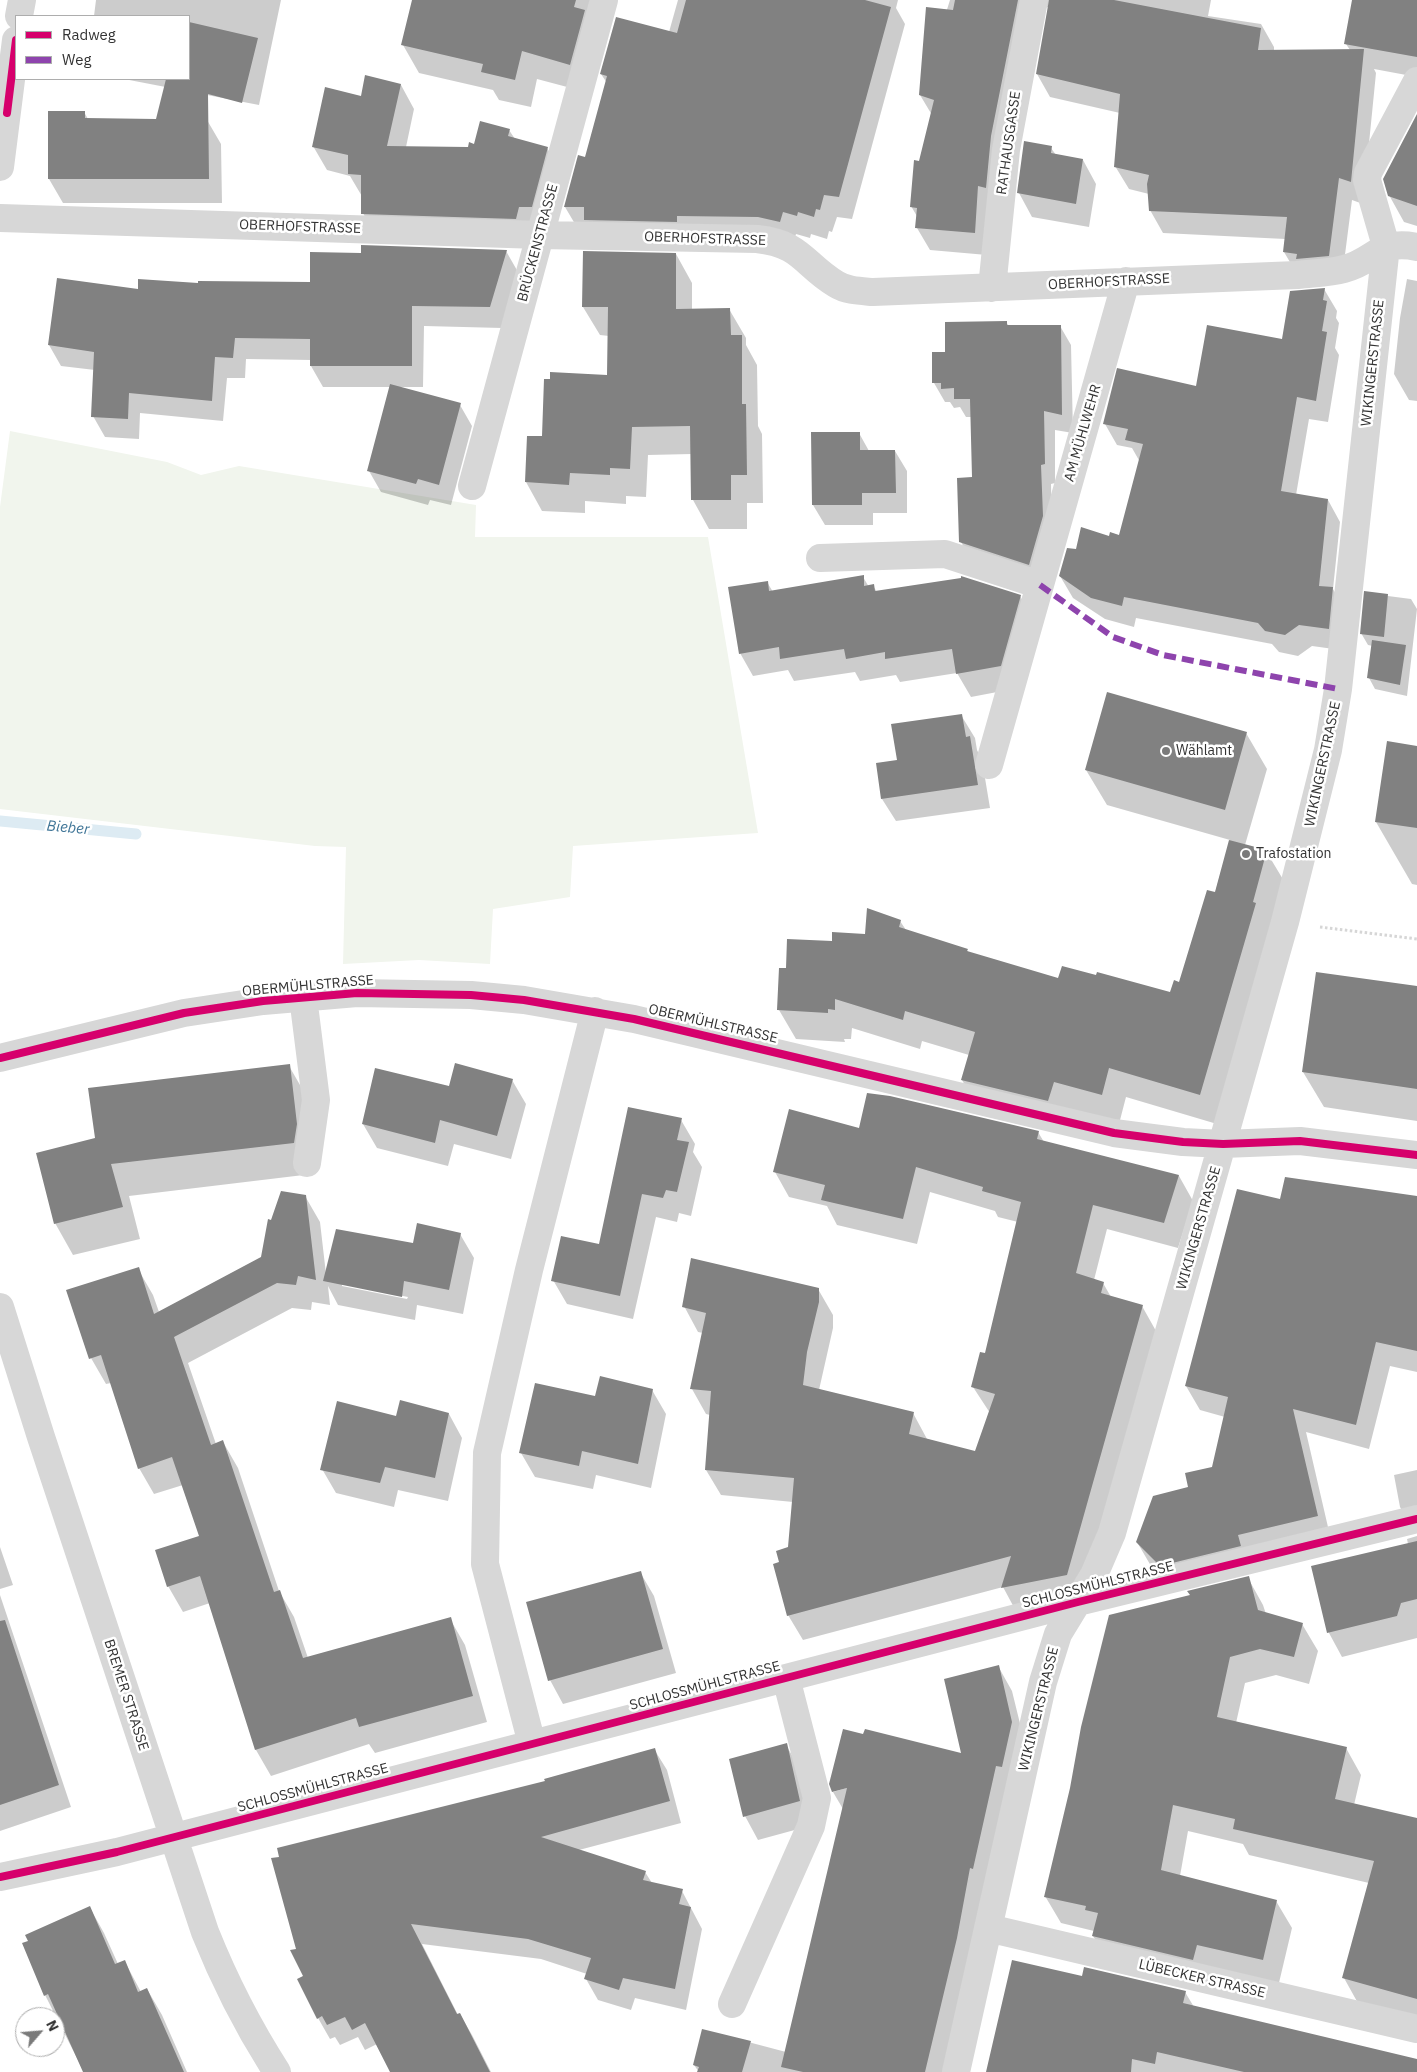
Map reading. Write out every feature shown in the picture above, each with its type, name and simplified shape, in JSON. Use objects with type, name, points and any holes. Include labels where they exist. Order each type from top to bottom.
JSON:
[{"type":"street","points":[[20,15],[22,0]]},
{"type":"street","name":"BRÜCKENSTRASSE","points":[[472,486],[604,0]]},
{"type":"street","name":"RATHAUSGASSE","points":[[992,288],[1006,150],[1034,0]]},
{"type":"street","points":[[0,167],[4,112],[15,46]]},
{"type":"street","points":[[1417,81],[1368,172],[1367,180],[1386,246],[1417,248]]},
{"type":"street","name":"OBERHOFSTRASSE","points":[[0,218],[777,241],[794,249],[836,284],[853,291],[992,288],[1326,272],[1357,264],[1386,246]]},
{"type":"street","name":"WIKINGERSTRASSE","points":[[956,2072],[1043,1682],[1058,1634],[1094,1575],[1112,1533],[1285,922],[1326,759],[1338,688],[1386,246]]},
{"type":"street","name":"AM MÜHLWEHR","points":[[989,765],[1126,281]]},
{"type":"street","points":[[820,558],[945,554],[1040,585]]},
{"type":"street","name":"OBERMÜHLSTRASSE","points":[[0,1058],[184,1013],[303,997],[414,992],[471,995],[524,1000],[595,1011],[850,1069],[1082,1127],[1145,1138],[1223,1144],[1300,1142],[1417,1155]]},
{"type":"street","points":[[303,997],[316,1100],[307,1164]]},
{"type":"street","points":[[532,1744],[485,1564],[487,1453],[529,1270],[595,1011]]},
{"type":"street","name":"BREMER STRASSE","points":[[0,1306],[44,1446],[174,1837],[225,1982],[245,2022],[277,2072]]},
{"type":"street","name":"SCHLOSSMÜHLSTRASSE","points":[[0,1877],[174,1837],[1078,1602],[1417,1519]]},
{"type":"street","points":[[732,2004],[811,1826],[816,1808],[817,1798],[786,1678]]},
{"type":"street","name":"LÜBECKER STRASSE","points":[[988,1928],[1417,2029]]},
{"type":"path","points":[[1285,922],[1417,939]]},
{"type":"shaded area","points":[[10,431],[167,462],[201,475],[239,466],[476,505],[475,537],[708,537],[758,833],[573,846],[570,897],[493,909],[490,964],[419,960],[343,964],[346,847],[315,846],[0,809],[0,507]]},
{"type":"building","points":[[412,0],[576,0],[574,7],[585,10],[570,65],[522,51],[515,80],[481,72],[483,64],[401,45]]},
{"type":"building","points":[[686,0],[865,0],[891,7],[839,197],[824,195],[820,210],[816,209],[814,217],[798,212],[797,216],[783,212],[780,222],[758,217],[677,216],[677,222],[584,220],[584,207],[564,207],[578,155],[585,157],[607,76],[600,74],[616,17],[677,33]]},
{"type":"building","points":[[955,0],[1018,0],[991,136],[986,188],[978,186],[975,233],[915,228],[917,208],[910,207],[914,160],[919,161],[934,100],[919,95],[926,7],[953,10]]},
{"type":"building","points":[[1049,0],[1114,0],[1261,28],[1258,50],[1364,49],[1351,182],[1339,178],[1329,256],[1296,259],[1297,254],[1283,252],[1287,217],[1149,211],[1147,184],[1149,175],[1114,167],[1120,94],[1036,74]]},
{"type":"building","points":[[1352,0],[1417,0],[1417,57],[1344,44]]},
{"type":"building","points":[[190,22],[258,38],[242,103],[208,94],[209,179],[48,179],[48,111],[85,111],[85,118],[156,119],[166,80],[190,80]]},
{"type":"building","points":[[365,75],[401,84],[387,146],[468,147],[469,142],[474,144],[480,121],[510,129],[508,136],[548,147],[532,207],[519,207],[516,219],[361,214],[361,175],[348,174],[348,155],[312,147],[325,87],[361,96]]},
{"type":"building","points":[[1417,114],[1417,206],[1388,196],[1383,179]]},
{"type":"building","points":[[1024,141],[1052,146],[1051,153],[1083,159],[1076,204],[1017,193]]},
{"type":"building","points":[[361,245],[507,250],[490,307],[412,306],[412,366],[310,366],[310,339],[235,338],[233,358],[215,357],[212,401],[129,393],[128,419],[91,417],[94,352],[48,345],[57,278],[138,289],[138,279],[198,283],[198,281],[310,282],[310,252],[361,253]]},
{"type":"building","points":[[583,251],[676,253],[676,309],[730,308],[731,335],[742,335],[742,404],[746,404],[747,475],[731,475],[731,500],[691,500],[690,426],[632,427],[630,469],[610,468],[610,475],[570,473],[569,485],[525,482],[527,436],[542,436],[544,379],[550,379],[550,372],[607,375],[608,307],[582,307]]},
{"type":"building","points":[[1325,288],[1323,300],[1327,301],[1322,331],[1327,332],[1316,401],[1297,397],[1281,491],[1328,499],[1319,586],[1333,587],[1329,629],[1299,625],[1285,635],[1265,631],[1258,623],[1124,597],[1122,606],[1091,598],[1059,576],[1067,548],[1076,549],[1081,527],[1109,536],[1110,532],[1119,535],[1143,444],[1125,440],[1128,429],[1103,424],[1117,368],[1196,386],[1207,325],[1282,339],[1290,291]]},
{"type":"building","points":[[1007,321],[1007,325],[1061,325],[1062,415],[1044,411],[1045,464],[1041,465],[1043,516],[1029,565],[959,542],[957,478],[972,477],[970,399],[954,399],[954,388],[941,389],[941,383],[932,383],[932,352],[945,352],[945,322]]},
{"type":"building","points":[[390,384],[461,403],[439,485],[418,479],[416,484],[367,471]]},
{"type":"building","points":[[811,432],[860,432],[860,450],[895,450],[896,493],[862,493],[862,505],[812,505]]},
{"type":"building","points":[[864,575],[864,586],[874,584],[875,591],[961,578],[961,576],[1021,595],[1001,666],[956,674],[952,649],[885,659],[885,652],[846,659],[844,649],[780,659],[779,647],[739,654],[728,587],[768,581],[769,591]]},
{"type":"building","points":[[1364,591],[1388,594],[1384,637],[1360,634]]},
{"type":"building","points":[[1372,640],[1406,645],[1400,685],[1367,678]]},
{"type":"building","name":"Wählamt","points":[[1107,692],[1247,732],[1225,810],[1085,770]]},
{"type":"building","points":[[962,714],[966,737],[970,736],[978,785],[881,799],[876,763],[897,760],[891,724]]},
{"type":"building","points":[[1387,741],[1417,746],[1417,828],[1375,822]]},
{"type":"building","points":[[1229,840],[1267,850],[1253,902],[1256,903],[1200,1095],[1109,1068],[1102,1095],[1054,1082],[1048,1101],[961,1080],[975,1032],[905,1011],[903,1020],[835,999],[835,1010],[828,1009],[828,1013],[777,1010],[779,968],[786,968],[787,939],[832,941],[832,932],[865,934],[867,908],[901,920],[899,927],[968,949],[967,951],[1058,978],[1062,966],[1096,975],[1097,972],[1170,992],[1174,980],[1179,982],[1207,890],[1215,892]]},
{"type":"building","points":[[1316,972],[1417,986],[1417,1089],[1302,1072]]},
{"type":"building","points":[[455,1063],[513,1079],[497,1136],[440,1120],[435,1143],[362,1124],[375,1068],[449,1086]]},
{"type":"building","points":[[290,1064],[297,1124],[294,1143],[111,1164],[123,1207],[54,1224],[36,1153],[95,1138],[88,1088]]},
{"type":"building","points":[[867,1093],[890,1096],[1039,1131],[1037,1139],[1179,1175],[1164,1223],[1093,1205],[1076,1273],[1104,1282],[1101,1293],[1143,1305],[1067,1575],[1001,1588],[1011,1556],[787,1616],[773,1564],[779,1562],[776,1551],[788,1547],[794,1478],[705,1470],[711,1391],[690,1389],[706,1313],[682,1307],[691,1258],[819,1288],[819,1302],[807,1352],[803,1385],[914,1412],[909,1434],[975,1451],[995,1394],[971,1387],[980,1352],[985,1353],[1021,1202],[982,1191],[983,1187],[916,1167],[903,1219],[821,1200],[825,1185],[773,1172],[789,1109],[859,1128]]},
{"type":"building","points":[[628,1107],[682,1118],[677,1140],[689,1142],[677,1192],[666,1190],[663,1198],[642,1194],[620,1296],[551,1281],[561,1236],[599,1244]]},
{"type":"building","points":[[1285,1177],[1417,1196],[1417,1351],[1376,1342],[1356,1425],[1293,1409],[1318,1516],[1238,1535],[1241,1546],[1160,1566],[1136,1542],[1153,1496],[1188,1487],[1185,1473],[1212,1467],[1228,1397],[1185,1386],[1237,1189],[1280,1199]]},
{"type":"building","points":[[281,1191],[306,1195],[316,1280],[298,1276],[296,1285],[277,1283],[174,1337],[211,1445],[223,1440],[274,1592],[280,1590],[303,1658],[451,1617],[473,1696],[359,1727],[356,1718],[255,1750],[200,1576],[167,1587],[155,1550],[199,1536],[172,1457],[138,1469],[101,1355],[89,1359],[66,1290],[139,1267],[154,1314],[261,1257],[268,1219],[271,1220]]},
{"type":"building","points":[[417,1223],[461,1233],[449,1290],[404,1281],[402,1297],[323,1281],[336,1229],[413,1243]]},
{"type":"building","points":[[600,1376],[653,1389],[638,1464],[582,1451],[579,1466],[519,1453],[535,1383],[595,1396]]},
{"type":"building","points":[[400,1400],[449,1413],[435,1478],[385,1467],[380,1483],[320,1470],[337,1401],[396,1416]]},
{"type":"building","points":[[1417,1541],[1417,1599],[1401,1603],[1397,1616],[1327,1633],[1311,1566]]},
{"type":"building","points":[[641,1571],[663,1649],[548,1681],[526,1602]]},
{"type":"building","points":[[1249,1576],[1258,1610],[1303,1623],[1294,1657],[1260,1649],[1230,1657],[1217,1717],[1347,1747],[1335,1799],[1417,1818],[1417,1999],[1342,1978],[1374,1861],[1233,1829],[1235,1819],[1173,1805],[1161,1870],[1277,1900],[1263,1960],[1197,1945],[1193,1960],[1092,1936],[1098,1913],[1085,1910],[1086,1906],[1044,1897],[1070,1788],[1081,1727],[1109,1615],[1190,1595],[1187,1591]]},
{"type":"building","points":[[5,1620],[59,1785],[0,1805],[0,1621]]},
{"type":"building","points":[[999,1665],[1012,1722],[1002,1767],[996,1766],[973,1869],[970,1868],[957,1938],[925,2072],[803,2072],[781,2067],[847,1788],[832,1792],[829,1784],[843,1729],[863,1734],[865,1729],[961,1753],[944,1679]]},
{"type":"building","points":[[787,1743],[800,1801],[743,1817],[729,1759]]},
{"type":"building","points":[[655,1748],[670,1801],[541,1837],[646,1871],[643,1880],[683,1889],[679,1904],[691,1907],[675,1989],[623,1978],[619,1990],[584,1979],[591,1958],[528,1939],[411,1924],[457,2014],[460,2013],[490,2072],[390,2072],[365,2023],[352,2030],[345,2017],[327,2025],[322,2016],[317,2019],[297,1979],[303,1976],[290,1950],[296,1949],[271,1858],[279,1857],[277,1848],[545,1781],[544,1779]]},
{"type":"building","points":[[90,1906],[115,1964],[125,1960],[138,1992],[147,1988],[184,2072],[83,2072],[65,2032],[65,2007],[54,2007],[48,1994],[44,1996],[22,1943],[28,1941],[25,1935]]},
{"type":"building","points":[[1012,1960],[1082,1976],[1084,1967],[1186,1991],[1183,2003],[1417,2059],[1417,2072],[1244,2072],[1157,2052],[1155,2064],[1132,2059],[1131,2072],[986,2072]]},
{"type":"building","points":[[702,2029],[751,2041],[742,2072],[697,2072],[699,2067],[693,2065]]},
{"type":"waterway","name":"Bieber","points":[[0,821],[136,834]]},
{"type":"marked path","points":[[1040,585],[1113,637],[1163,655],[1338,689]]},
{"type":"cycle path","points":[[7,113],[15,48]]},
{"type":"cycle path","points":[[0,1058],[184,1013],[263,1001],[357,993],[471,995],[524,1000],[634,1019],[1114,1133],[1183,1142],[1223,1144],[1300,1141],[1417,1155]]},
{"type":"cycle path","points":[[0,1877],[117,1852],[1078,1602],[1417,1519]]},
{"type":"place","name":"Wählamt","points":[[1166,751]]},
{"type":"place","name":"Trafostation","points":[[1246,854]]}]
